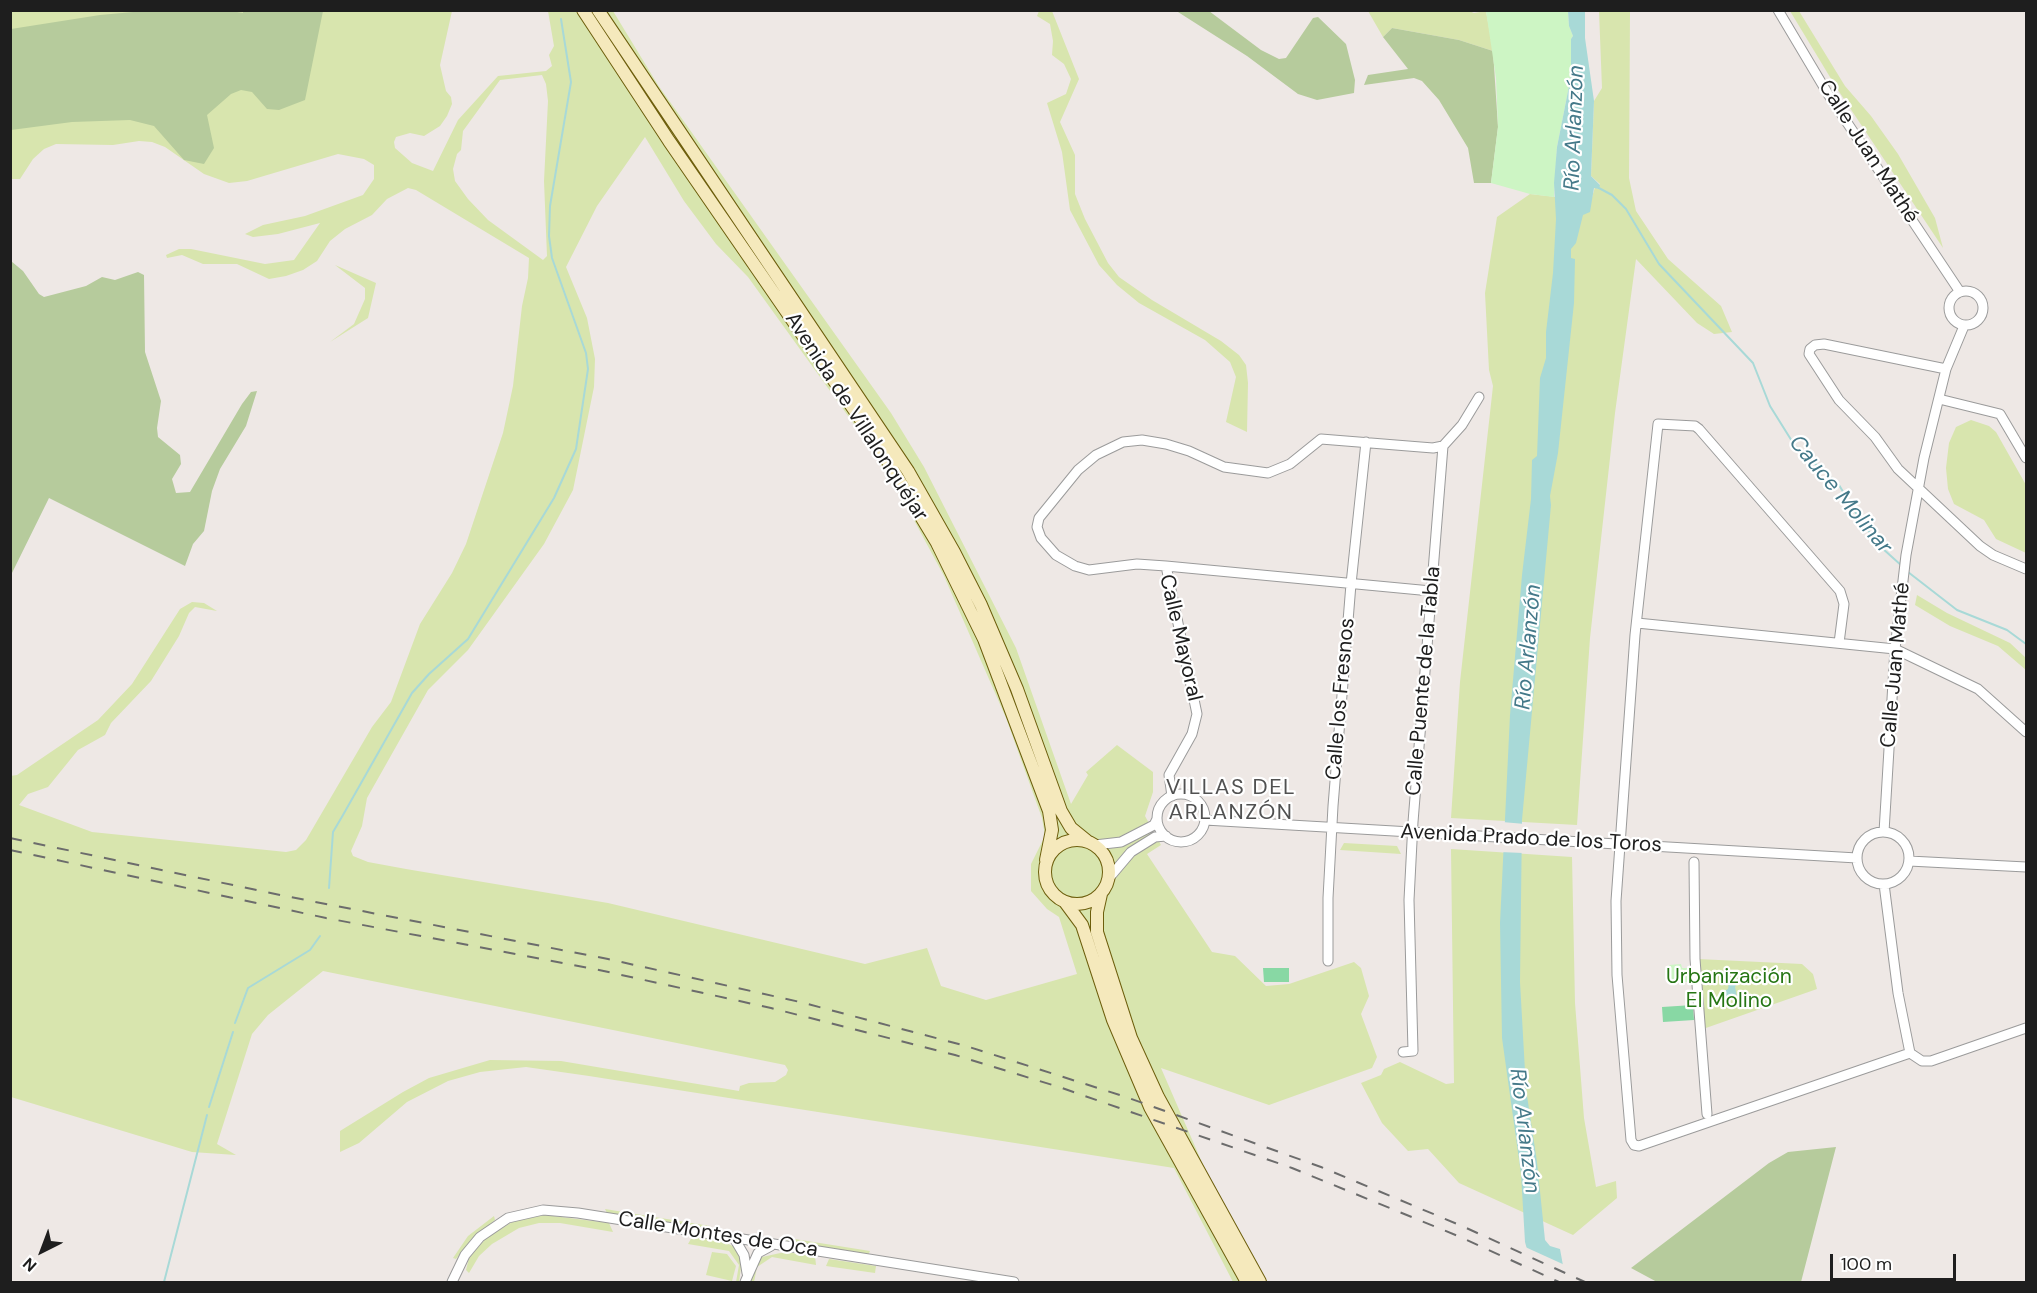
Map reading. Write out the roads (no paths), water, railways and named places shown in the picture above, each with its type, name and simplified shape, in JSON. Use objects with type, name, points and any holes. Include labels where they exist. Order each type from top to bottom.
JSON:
[{"type":"street","name":"Avenida de Villalonquéjar","points":[[583,10],[669,141],[873,437],[937,543],[984,639],[1049,811],[1052,830],[1046,860]]},
{"type":"street","name":"Avenida de Villalonquéjar","points":[[597,10],[908,471],[981,605],[1017,689],[1061,811],[1071,828],[1091,843]]},
{"type":"street","name":"Calle Juan Mathé","points":[[1778,10],[1828,94],[1960,292]]},
{"type":"street","points":[[1960,292],[1976,295],[1983,309],[1979,320],[1964,326],[1954,321],[1949,311],[1951,300],[1960,292]]},
{"type":"street","name":"Calle Juan Mathé","points":[[1884,832],[1895,649],[1906,559],[1918,488],[1946,369],[1964,326]]},
{"type":"street","points":[[1946,369],[1824,344],[1810,349],[1812,359],[1839,400],[1875,437],[1898,469],[1980,546],[2026,569]]},
{"type":"street","points":[[1443,446],[1479,397]]},
{"type":"street","points":[[1939,399],[2000,414],[2026,458]]},
{"type":"street","points":[[1839,643],[1844,604],[1840,591],[1695,426],[1660,423],[1656,426],[1637,623],[1616,901],[1617,975],[1625,1079],[1634,1145],[1650,1143],[1913,1056],[1931,1061],[2026,1028]]},
{"type":"street","name":"Calle Mayoral","points":[[1172,796],[1169,775],[1192,734],[1197,714],[1166,566],[1137,564],[1089,570],[1075,566],[1056,555],[1041,538],[1038,522],[1078,470],[1096,455],[1123,442],[1142,440],[1189,451],[1224,467],[1268,473],[1290,464],[1321,439],[1433,448],[1443,446]]},
{"type":"street","name":"Calle los Fresnos","points":[[1331,958],[1328,898],[1331,828],[1351,584],[1366,442]]},
{"type":"street","name":"Calle Puente de la Tabla","points":[[1403,1052],[1413,1051],[1409,900],[1412,832],[1443,446]]},
{"type":"street","points":[[1166,566],[1431,591]]},
{"type":"street","points":[[1637,623],[1895,649],[1978,689],[2026,732]]},
{"type":"street","points":[[1245,1280],[1150,1107],[1113,1020],[1082,925],[1065,902],[1049,889],[1044,870],[1046,860],[1052,851],[1068,840],[1112,844],[1131,838],[1157,819],[1161,806],[1172,796],[1179,794],[1193,797],[1203,808],[1205,820],[1203,829],[1193,839],[1179,842],[1166,836],[1155,837],[1131,852],[1109,878],[1101,894],[1097,912],[1097,932],[1131,1038],[1158,1097],[1260,1282]]},
{"type":"street","points":[[1157,819],[1166,836]]},
{"type":"street","name":"Avenida Prado de los Toros","points":[[1205,820],[1857,858]]},
{"type":"street","points":[[1884,832],[1899,838],[1905,844],[1909,861],[1898,879],[1884,884],[1873,882],[1863,875],[1857,858],[1862,842],[1875,833],[1884,832]]},
{"type":"street","points":[[1091,843],[1107,859],[1109,878]]},
{"type":"street","points":[[1909,861],[2026,867]]},
{"type":"street","points":[[1694,862],[1695,959],[1707,1114]]},
{"type":"street","points":[[1884,884],[1898,993],[1913,1056]]},
{"type":"street","points":[[1065,902],[1084,904],[1101,894]]},
{"type":"street","name":"Calle Montes de Oca","points":[[452,1282],[465,1255],[480,1237],[508,1218],[526,1212],[578,1213],[1014,1282]]},
{"type":"street","points":[[734,1238],[744,1255],[746,1278]]},
{"type":"street","points":[[746,1278],[758,1253],[774,1245]]},
{"type":"water","name":"Río Arlanzón","points":[[1568,11],[1585,11],[1585,38],[1594,101],[1591,176],[1600,185],[1599,189],[1594,188],[1590,212],[1583,215],[1576,243],[1571,249],[1571,258],[1575,259],[1574,303],[1558,453],[1550,496],[1522,820],[1520,982],[1526,1089],[1537,1162],[1545,1240],[1550,1246],[1560,1249],[1566,1282],[1536,1282],[1525,1242],[1521,1174],[1502,1038],[1500,923],[1510,715],[1531,499],[1532,460],[1537,456],[1540,378],[1546,358],[1546,332],[1556,219],[1554,183],[1557,147],[1571,76],[1571,39],[1573,36],[1569,26]]},
{"type":"water","points":[[1734,976],[1739,980],[1735,987],[1737,997],[1726,1002],[1721,993],[1728,989],[1730,978]]},
{"type":"waterway","points":[[329,888],[333,832],[412,693],[429,674],[468,639],[554,498],[576,449],[588,369],[586,353],[552,258],[549,236],[550,206],[571,82],[561,19]]},
{"type":"waterway","name":"Cauce Molinar","points":[[1597,187],[1612,195],[1626,209],[1659,264],[1753,363],[1770,406],[1795,446],[1839,485],[1862,523],[1882,548],[1902,566]]},
{"type":"waterway","name":"Cauce Molinar","points":[[1908,572],[1957,610],[2007,630],[2026,644]]},
{"type":"waterway","points":[[235,1023],[248,988],[310,950],[320,936]]},
{"type":"waterway","points":[[209,1107],[233,1032]]},
{"type":"waterway","points":[[164,1282],[207,1115]]},
{"type":"railway","points":[[10,838],[280,895],[608,959],[800,1002],[966,1046],[1126,1097],[1321,1167],[1462,1226],[1585,1282]]},
{"type":"railway","points":[[10,850],[326,918],[599,970],[771,1008],[955,1055],[1059,1087],[1292,1168],[1458,1236],[1559,1282]]},
{"type":"district","name":"VILLAS DEL ARLANZÓN","points":[[1231,800]]},
{"type":"park label","name":"Urbanización El Molino","points":[[1729,989]]}]
